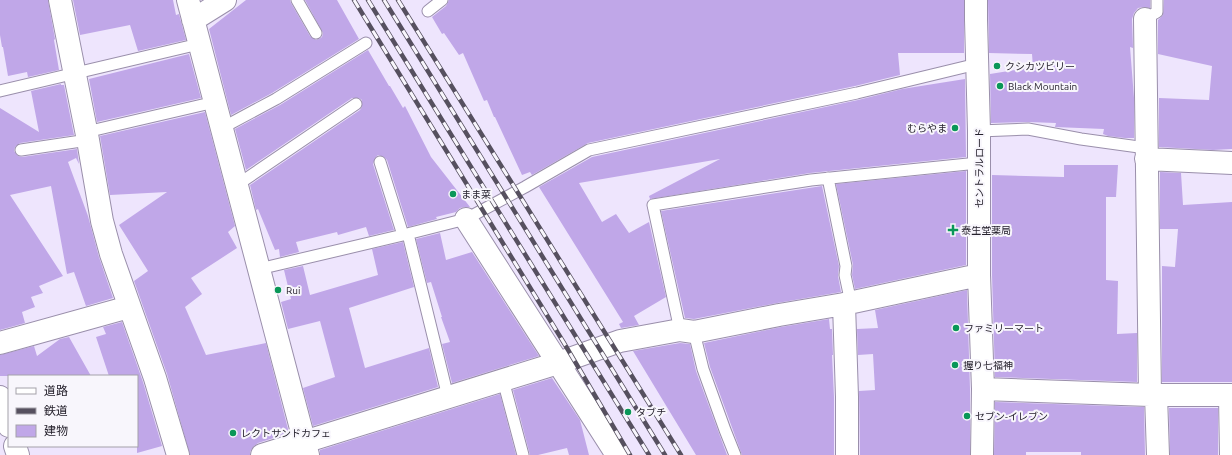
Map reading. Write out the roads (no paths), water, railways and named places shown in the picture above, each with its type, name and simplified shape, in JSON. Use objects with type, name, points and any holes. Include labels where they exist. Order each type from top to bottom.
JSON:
[{"type":"street","points":[[60,0],[102,221],[111,254],[155,378],[178,455]]},
{"type":"street","points":[[225,0],[190,10],[306,448]]},
{"type":"street","name":"セントラルロード","points":[[976,0],[979,131],[978,275],[983,389],[982,455]]},
{"type":"street","points":[[1145,19],[1146,154],[1153,395],[1158,455]]},
{"type":"street","points":[[1146,154],[1232,163]]},
{"type":"street","points":[[466,219],[617,455]]},
{"type":"street","points":[[262,455],[306,448],[448,397],[558,363],[620,341],[847,304],[978,275]]},
{"type":"street","points":[[847,304],[847,455]]},
{"type":"street","points":[[0,343],[129,307]]},
{"type":"street","points":[[983,389],[1153,395],[1231,395],[1231,455]]},
{"type":"street","points":[[0,397],[8,423]]},
{"type":"lane","points":[[297,0],[316,33]]},
{"type":"lane","points":[[428,11],[442,0]]},
{"type":"lane","points":[[1145,19],[1157,12],[1156,0]]},
{"type":"lane","points":[[222,128],[276,99],[366,43]]},
{"type":"lane","points":[[0,91],[199,44]]},
{"type":"lane","points":[[259,269],[405,235],[466,219],[526,187],[589,150],[857,93],[977,64]]},
{"type":"lane","points":[[21,150],[87,136],[215,102]]},
{"type":"lane","points":[[237,185],[356,104]]},
{"type":"lane","points":[[979,131],[1028,129],[1081,139],[1146,154]]},
{"type":"lane","points":[[380,162],[405,235],[448,397]]},
{"type":"lane","points":[[735,455],[703,369],[687,331],[654,205],[810,180],[978,163]]},
{"type":"lane","points":[[828,178],[846,266],[844,275],[847,304]]},
{"type":"lane","points":[[502,380],[523,455]]},
{"type":"railway","points":[[354,0],[564,343],[630,455]]},
{"type":"railway","points":[[368,0],[649,455]]},
{"type":"railway","points":[[384,0],[665,455]]},
{"type":"railway","points":[[398,0],[681,455]]},
{"type":"place","name":"クシカツビリー","points":[[997,66]]},
{"type":"place","name":"Black Mountain","points":[[1000,86]]},
{"type":"place","name":"むらやま","points":[[955,128]]},
{"type":"place","name":"まま菜","points":[[453,194]]},
{"type":"place","name":"泰生堂薬局","points":[[953,230]]},
{"type":"place","name":"Rui","points":[[278,290]]},
{"type":"place","name":"ファミリーマート","points":[[956,328]]},
{"type":"place","name":"握り七福神","points":[[955,365]]},
{"type":"place","name":"タブチ","points":[[628,412]]},
{"type":"place","name":"セブン-イレブン","points":[[967,416]]},
{"type":"place","name":"レクトサンドカフェ","points":[[233,433]]}]
